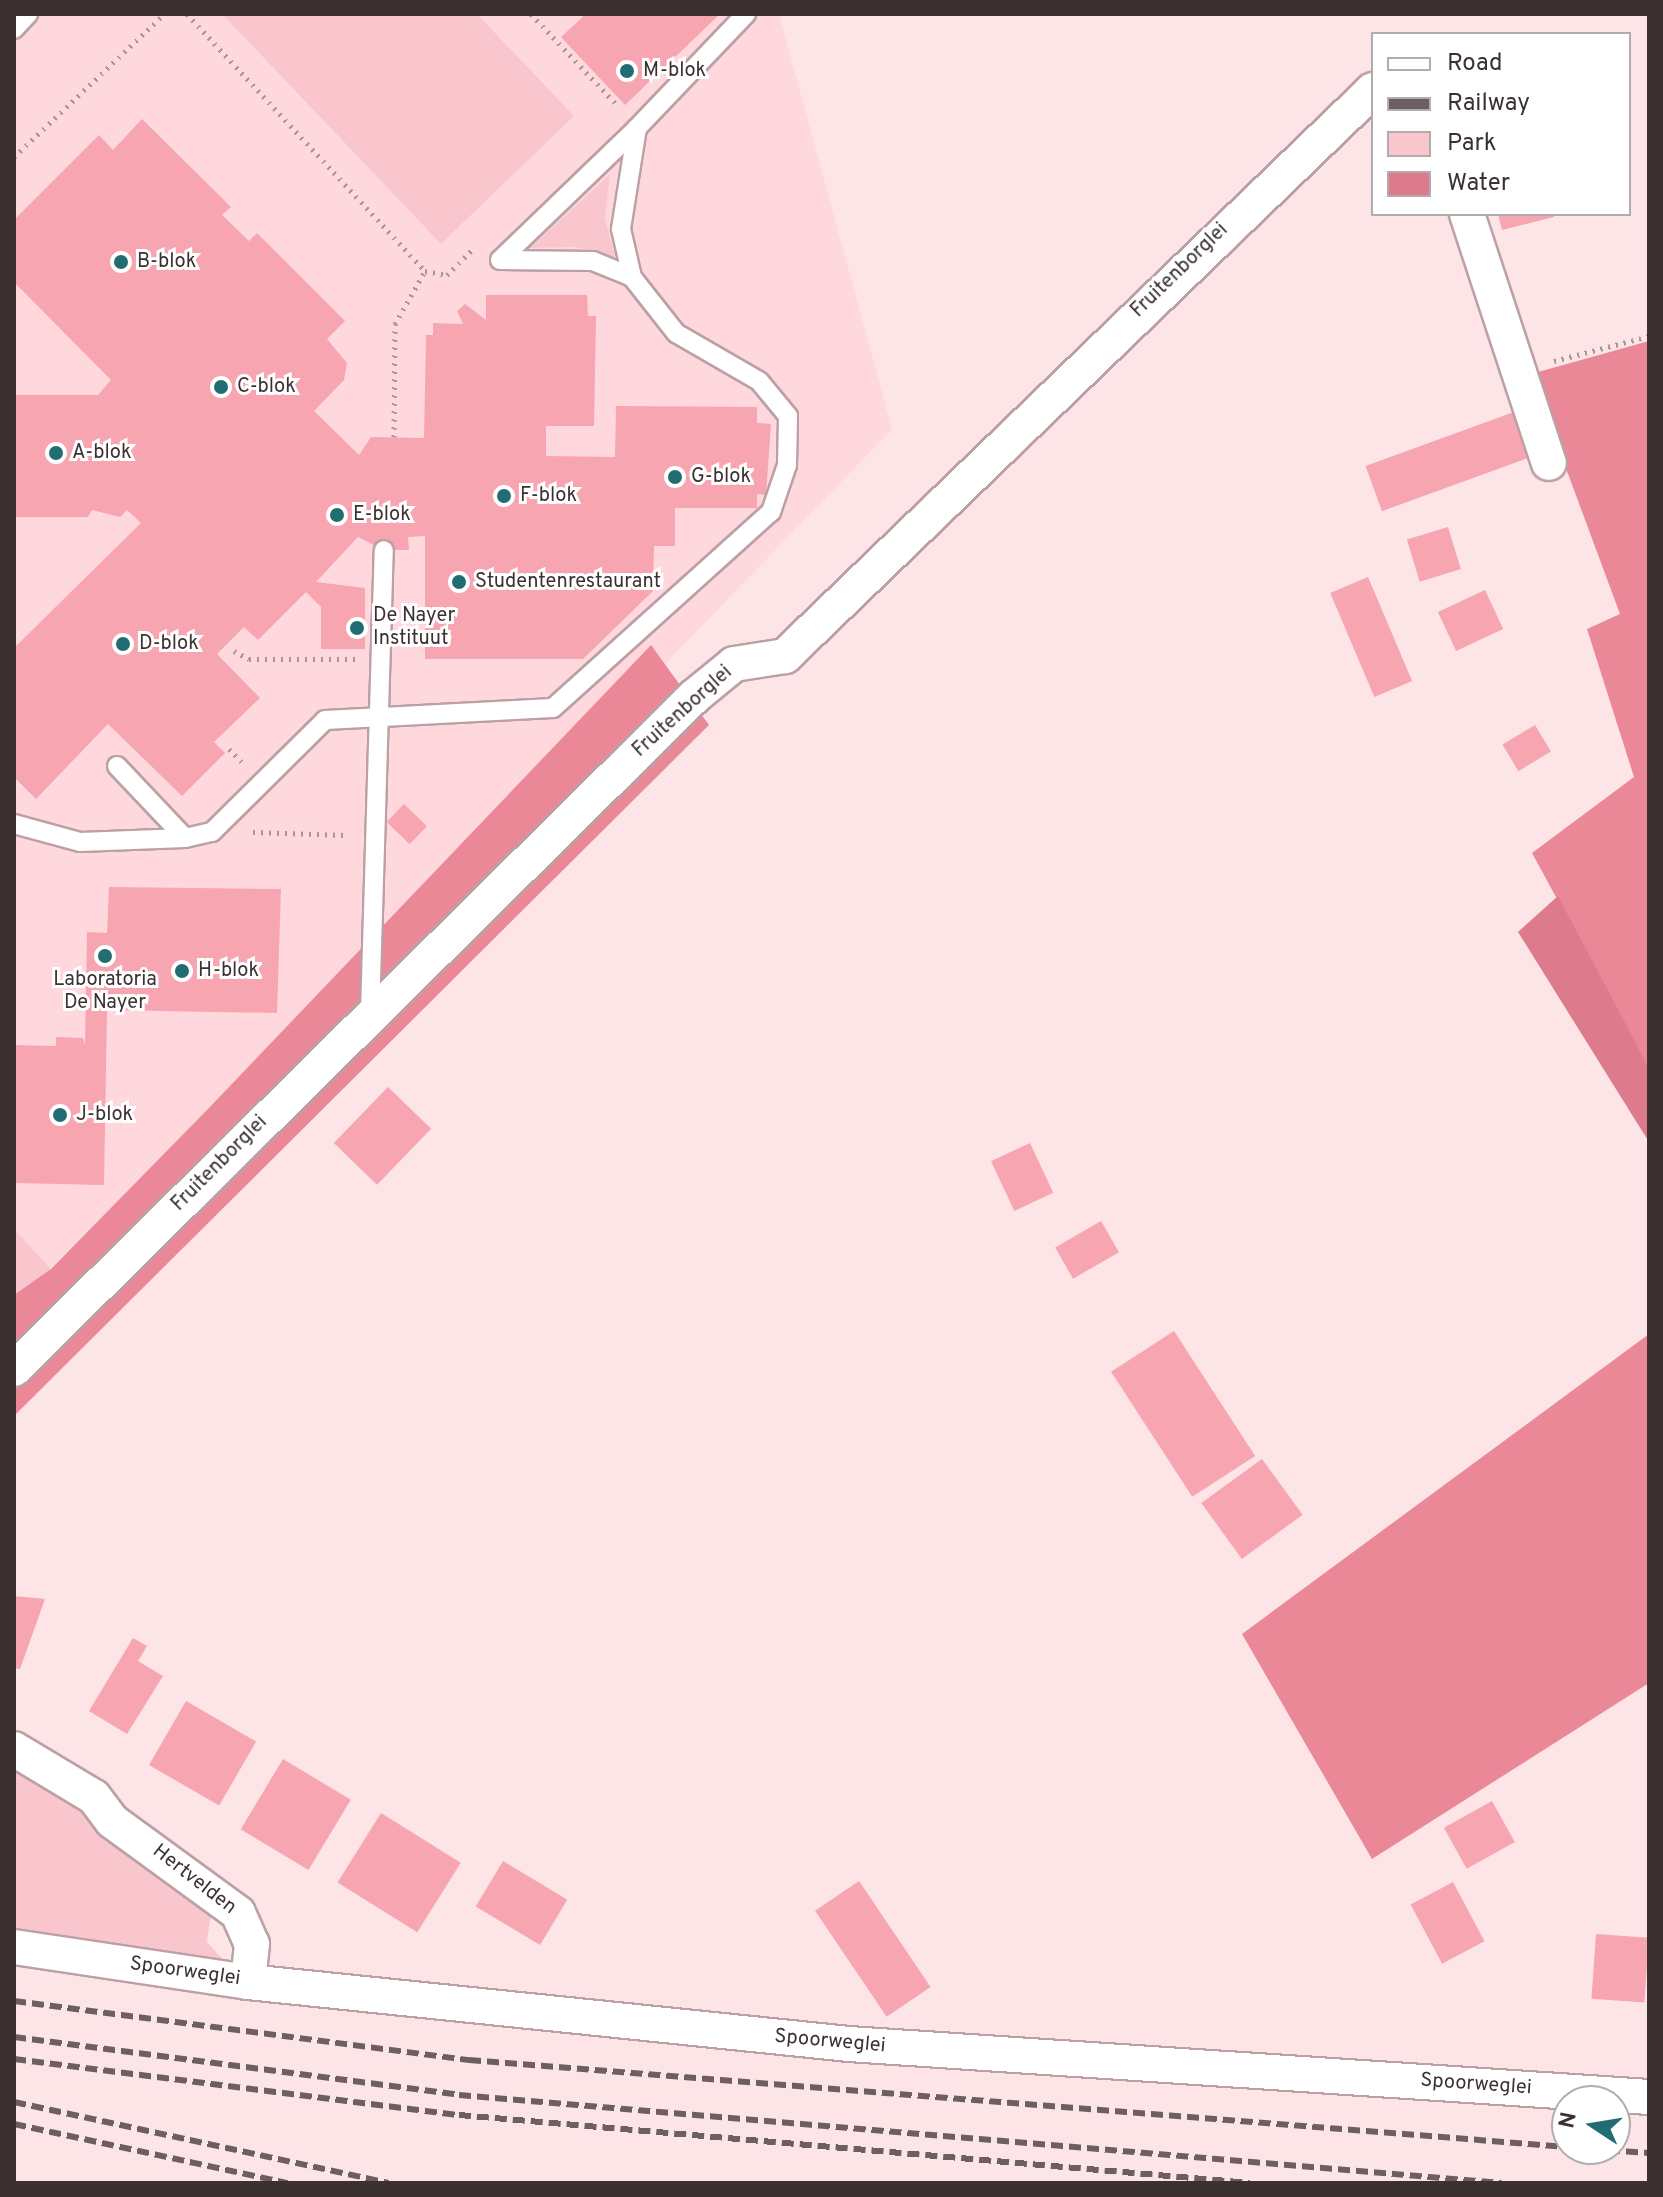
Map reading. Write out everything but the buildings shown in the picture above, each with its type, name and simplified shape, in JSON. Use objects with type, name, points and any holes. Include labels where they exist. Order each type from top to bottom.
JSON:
[{"type":"street","name":"Fruitenborglei","points":[[14,1369],[695,696],[734,664],[785,656],[1371,92]]},
{"type":"street","points":[[1468,216],[1549,463]]},
{"type":"street","name":"Hertvelden","points":[[14,1749],[94,1797],[112,1821],[238,1913],[252,1944],[248,1982]]},
{"type":"street","name":"Spoorweglei","points":[[14,1947],[248,1982],[849,2044],[1649,2097]]},
{"type":"lane","points":[[14,29],[28,14]]},
{"type":"lane","points":[[632,277],[593,261],[500,260],[637,128],[746,14]]},
{"type":"lane","points":[[14,824],[80,842],[185,838],[212,832],[325,720],[378,712],[553,708],[771,512],[787,465],[788,416],[759,381],[676,333],[632,277],[621,229],[622,187],[637,128]]},
{"type":"lane","points":[[370,1014],[372,836],[384,550]]},
{"type":"lane","points":[[117,766],[185,838]]},
{"type":"path","points":[[14,157],[164,14]]},
{"type":"path","points":[[187,14],[425,271],[447,275],[479,244]]},
{"type":"path","points":[[531,14],[619,107],[608,117]]},
{"type":"path","points":[[394,437],[395,324],[425,271]]},
{"type":"path","points":[[1518,371],[1649,336]]},
{"type":"path","points":[[234,651],[249,659],[380,658]]},
{"type":"path","points":[[212,832],[372,836]]},
{"type":"shaded area","name":"De Nayer Instituut","points":[[14,14],[779,14],[892,429],[421,917],[14,1302]]},
{"type":"shaded area","points":[[1649,341],[1649,1068],[1532,853],[1634,777],[1587,629],[1620,614],[1531,374]]},
{"type":"shaded area","points":[[651,645],[709,725],[14,1416],[14,1295],[51,1269],[206,1111]]},
{"type":"shaded area","points":[[1649,1334],[1649,1683],[1372,1859],[1242,1634]]},
{"type":"green space","points":[[222,14],[477,14],[574,116],[441,244]]},
{"type":"green space","points":[[610,174],[605,218],[615,257],[575,247],[530,248]]},
{"type":"green space","points":[[14,1229],[51,1269],[14,1295]]},
{"type":"green space","points":[[14,1767],[86,1812],[94,1830],[177,1880],[185,1898],[211,1914],[207,1942],[224,1961],[14,1928]]},
{"type":"water","points":[[1558,896],[1649,1068],[1649,1142],[1518,932]]},
{"type":"railway","points":[[14,2001],[469,2060],[1551,2146]]},
{"type":"railway","points":[[14,2037],[459,2095],[1501,2183]]},
{"type":"railway","points":[[14,2059],[459,2115],[1250,2183]]},
{"type":"railway","points":[[14,2102],[388,2183]]},
{"type":"railway","points":[[14,2124],[288,2183]]},
{"type":"railway","points":[[1631,2152],[1649,2153]]},
{"type":"place","name":"M-blok","points":[[627,71]]},
{"type":"place","name":"B-blok","points":[[121,262]]},
{"type":"place","name":"C-blok","points":[[221,387]]},
{"type":"place","name":"A-blok","points":[[56,453]]},
{"type":"place","name":"G-blok","points":[[675,477]]},
{"type":"place","name":"F-blok","points":[[504,496]]},
{"type":"place","name":"E-blok","points":[[337,515]]},
{"type":"place","name":"Studentenrestaurant","points":[[459,582]]},
{"type":"place","name":"De Nayer Instituut","points":[[357,628]]},
{"type":"place","name":"D-blok","points":[[123,644]]},
{"type":"place","name":"Laboratoria De Nayer","points":[[105,956]]},
{"type":"place","name":"H-blok","points":[[182,971]]},
{"type":"place","name":"J-blok","points":[[60,1115]]}]
